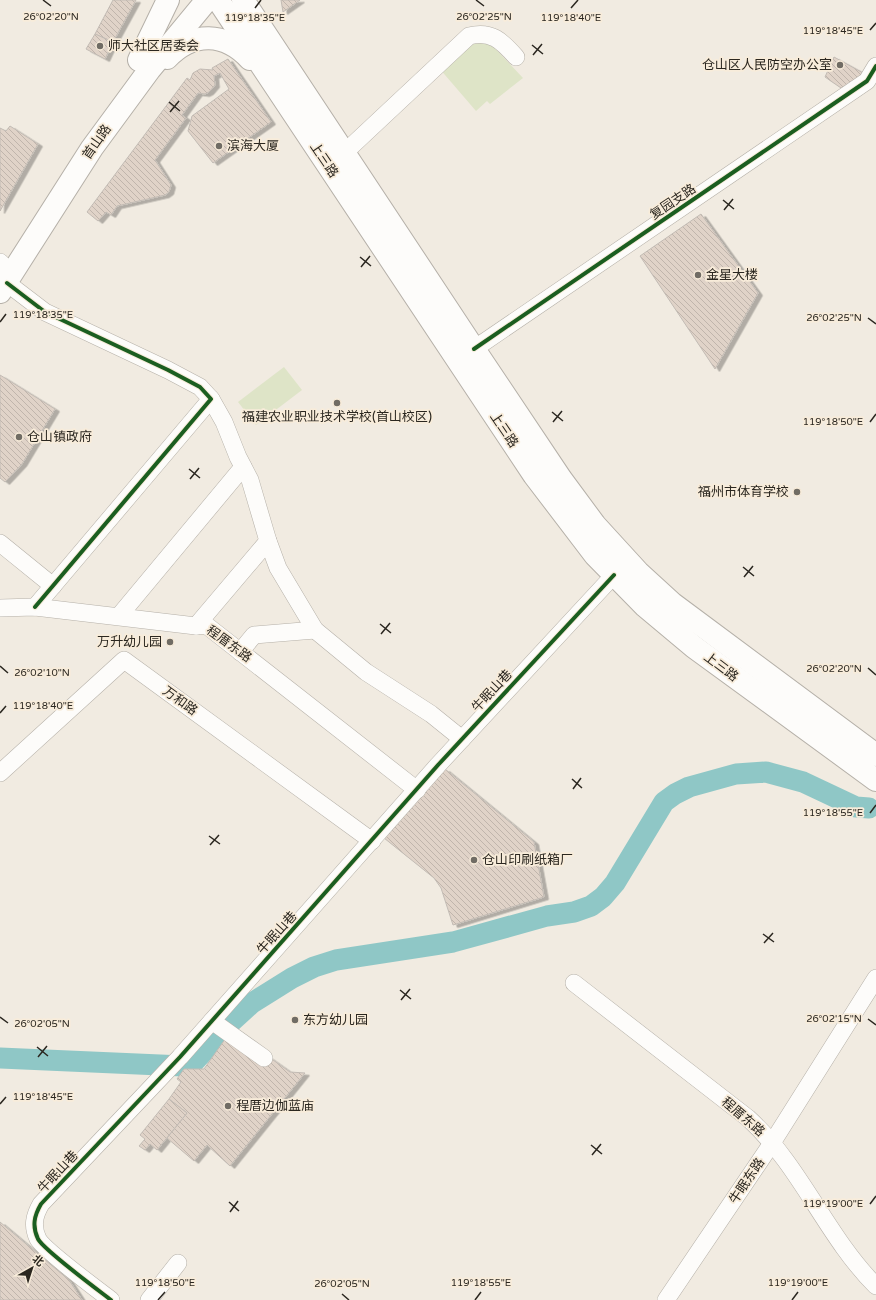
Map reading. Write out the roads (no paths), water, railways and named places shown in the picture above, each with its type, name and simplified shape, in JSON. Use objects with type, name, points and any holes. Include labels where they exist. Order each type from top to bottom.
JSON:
[{"type":"main road","points":[[139,60],[168,0]]},
{"type":"main road","name":"首山路","points":[[2,274],[66,162],[139,60],[191,0]]},
{"type":"main road","name":"首山路","points":[[2,274],[150,69],[207,0]]},
{"type":"main road","name":"上三路","points":[[218,0],[534,475],[579,536],[614,575],[645,606],[694,647],[876,780]]},
{"type":"main road","name":"上三路","points":[[243,0],[312,104],[343,154],[474,349],[576,499],[610,542],[638,572],[673,604],[876,756]]},
{"type":"main road","points":[[262,0],[267,19],[307,83],[312,104]]},
{"type":"main road","points":[[127,100],[170,55],[187,43],[200,39],[223,40],[236,46],[272,82]]},
{"type":"street","points":[[343,154],[469,36],[481,34],[494,36],[516,57]]},
{"type":"street","name":"复园支路","points":[[474,349],[867,81],[876,66]]},
{"type":"street","points":[[2,274],[45,312],[168,370],[200,388],[212,400],[224,422],[251,482],[268,541],[280,574],[316,630],[366,672],[431,714],[462,739]]},
{"type":"street","points":[[35,607],[212,400]]},
{"type":"street","points":[[119,616],[243,467]]},
{"type":"street","points":[[196,626],[268,541]]},
{"type":"street","points":[[0,543],[53,586]]},
{"type":"street","name":"牛眠山巷","points":[[111,1300],[45,1247],[39,1240],[34,1222],[36,1213],[42,1204],[164,1073],[214,1022],[462,739],[614,575]]},
{"type":"street","name":"程厝东路","points":[[0,608],[35,607],[196,626],[206,625],[417,790]]},
{"type":"street","points":[[240,652],[254,635],[316,630]]},
{"type":"street","name":"万和路","points":[[0,773],[124,660],[372,841]]},
{"type":"street","name":"牛眠东路","points":[[666,1300],[772,1143],[876,978]]},
{"type":"street","name":"程厝东路","points":[[574,983],[748,1118],[772,1143],[852,1258],[876,1286]]},
{"type":"street","points":[[214,1022],[264,1058]]},
{"type":"street","points":[[149,1300],[178,1263]]},
{"type":"waterway","points":[[0,1058],[183,1066],[192,1064],[229,1024],[252,1003],[292,978],[314,967],[336,960],[453,942],[547,916],[574,912],[591,906],[603,897],[615,883],[664,802],[675,794],[689,787],[736,774],[766,772],[803,782],[856,807],[869,808]]},
{"type":"place","name":"师大社区居委会","points":[[100,46]]},
{"type":"place","name":"仓山区人民防空办公室","points":[[840,65]]},
{"type":"place","name":"滨海大厦","points":[[219,146]]},
{"type":"place","name":"金星大楼","points":[[698,275]]},
{"type":"place","name":"福建农业职业技术学校(首山校区)","points":[[337,403]]},
{"type":"place","name":"仓山镇政府","points":[[19,437]]},
{"type":"place","name":"福州市体育学校","points":[[797,492]]},
{"type":"place","name":"万升幼儿园","points":[[170,642]]},
{"type":"place","name":"仓山印刷纸箱厂","points":[[474,860]]},
{"type":"place","name":"东方幼儿园","points":[[295,1020]]},
{"type":"place","name":"程厝边伽蓝庙","points":[[228,1106]]}]
